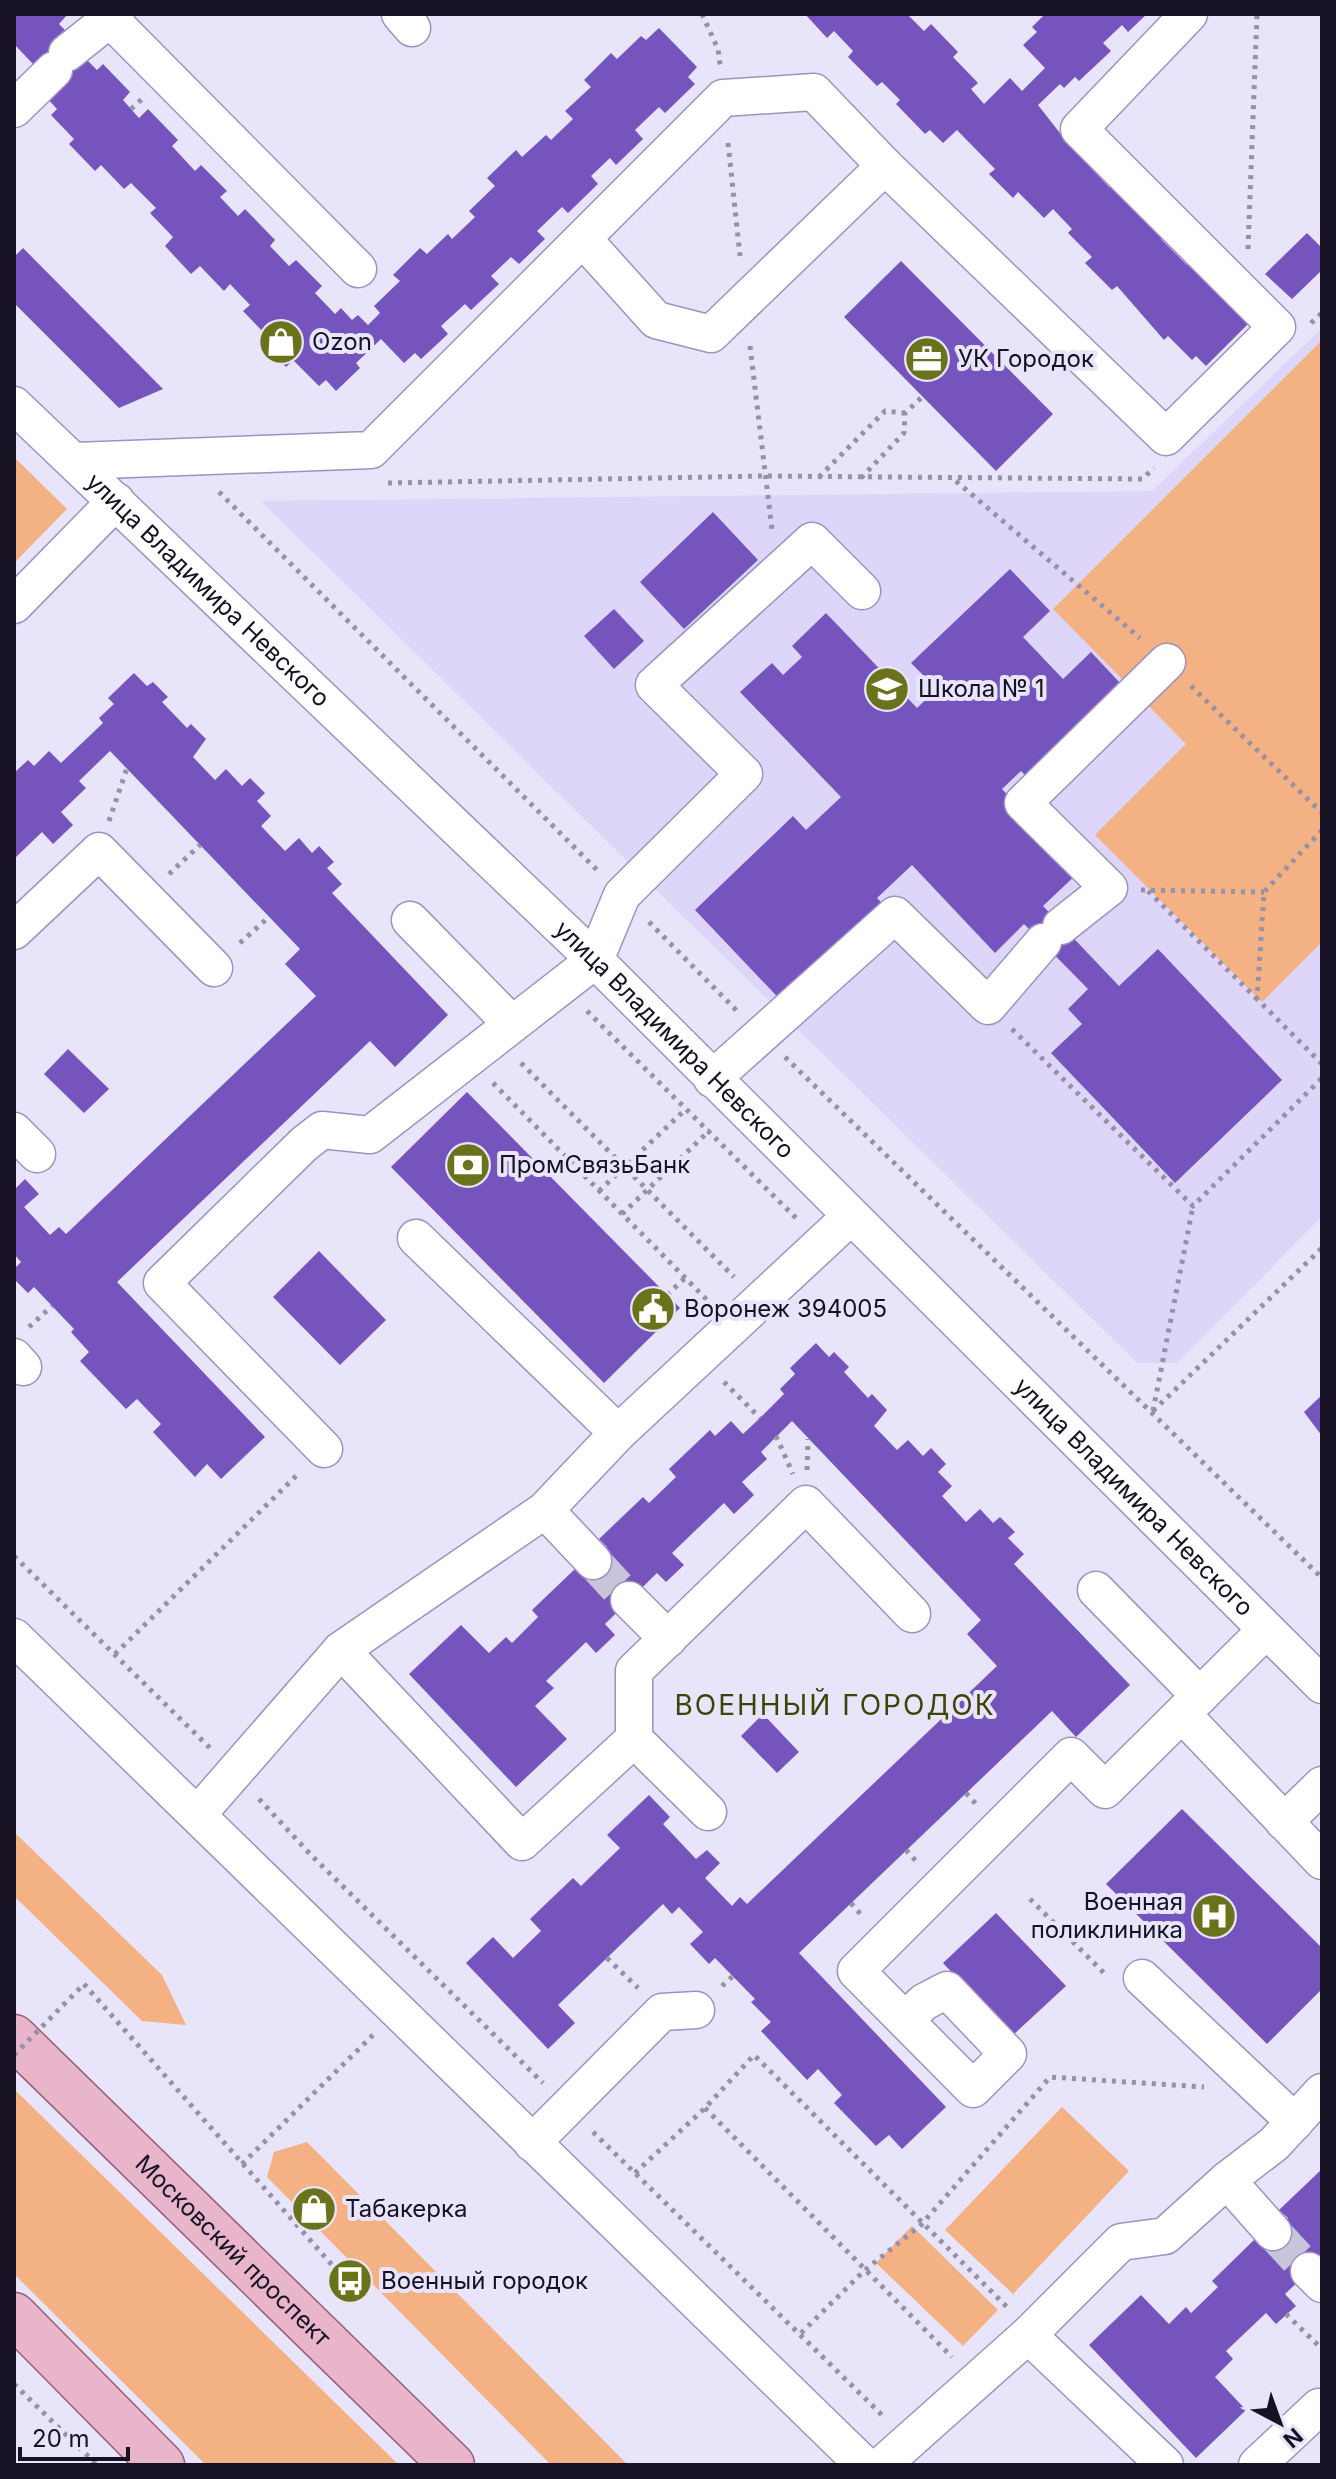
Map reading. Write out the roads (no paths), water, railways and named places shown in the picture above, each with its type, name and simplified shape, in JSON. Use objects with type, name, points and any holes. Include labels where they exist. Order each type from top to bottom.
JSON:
[{"type":"main road","name":"Московский проспект","points":[[14,2037],[452,2465]]},
{"type":"main road","points":[[14,2315],[162,2465]]},
{"type":"street","points":[[76,461],[371,450],[723,98],[814,92],[885,166],[1166,437],[1277,327],[1079,129],[1189,14]]},
{"type":"street","points":[[14,109],[60,62],[113,17],[358,269]]},
{"type":"street","points":[[584,240],[656,320],[711,334],[885,166]]},
{"type":"street","name":"улица Владимира Невского","points":[[14,405],[595,960],[1322,1685]]},
{"type":"street","points":[[14,605],[116,501]]},
{"type":"street","points":[[324,1449],[162,1283],[322,1130],[370,1135],[595,960],[622,895],[744,774],[654,685],[812,541],[862,591]]},
{"type":"street","points":[[712,1079],[895,915],[988,1006],[1052,934],[1109,888],[1023,803],[1167,662]]},
{"type":"street","points":[[14,931],[99,851],[214,968]]},
{"type":"street","points":[[410,920],[490,1039]]},
{"type":"street","points":[[198,1814],[341,1650],[545,1510],[618,1433],[698,1356],[850,1217]]},
{"type":"street","points":[[416,1238],[618,1433]]},
{"type":"street","points":[[708,1812],[634,1739],[634,1671],[806,1504],[912,1614]]},
{"type":"street","points":[[545,1510],[593,1561]]},
{"type":"street","points":[[1096,1590],[1284,1822],[1322,1861]]},
{"type":"street","points":[[629,1600],[668,1639]]},
{"type":"street","points":[[905,2020],[856,1971],[1071,1756],[1105,1790],[1265,1631]]},
{"type":"street","points":[[14,1637],[864,2465]]},
{"type":"street","points":[[341,1650],[522,1842],[634,1739]]},
{"type":"street","points":[[1284,1822],[1322,1785]]},
{"type":"street","points":[[1142,1978],[1295,2122]]},
{"type":"street","points":[[532,2143],[662,2012],[696,2010]]},
{"type":"street","points":[[882,2465],[1019,2323],[1121,2242],[1165,2236],[1295,2122],[1322,2092]]},
{"type":"street","points":[[1227,2180],[1273,2232]]},
{"type":"street","points":[[1019,2323],[1165,2465]]},
{"type":"street","points":[[1257,2465],[1321,2399]]},
{"type":"tunnel","points":[[593,1561],[629,1600]]},
{"type":"tunnel","points":[[1273,2232],[1309,2271]]},
{"type":"place","name":"Ozon","points":[[281,342]]},
{"type":"place","name":"УК Городок","points":[[927,359]]},
{"type":"place","name":"Школа № 1","points":[[887,689]]},
{"type":"place","name":"ПромСвязьБанк","points":[[468,1165]]},
{"type":"place","name":"Воронеж 394005","points":[[653,1309]]},
{"type":"place","name":"Военная поликлиника","points":[[1214,1916]]},
{"type":"place","name":"Табакерка","points":[[314,2209]]},
{"type":"place","name":"Военный городок","points":[[350,2281]]},
{"type":"district","name":"ВОЕННЫЙ ГОРОДОК","points":[[835,1705]]}]
